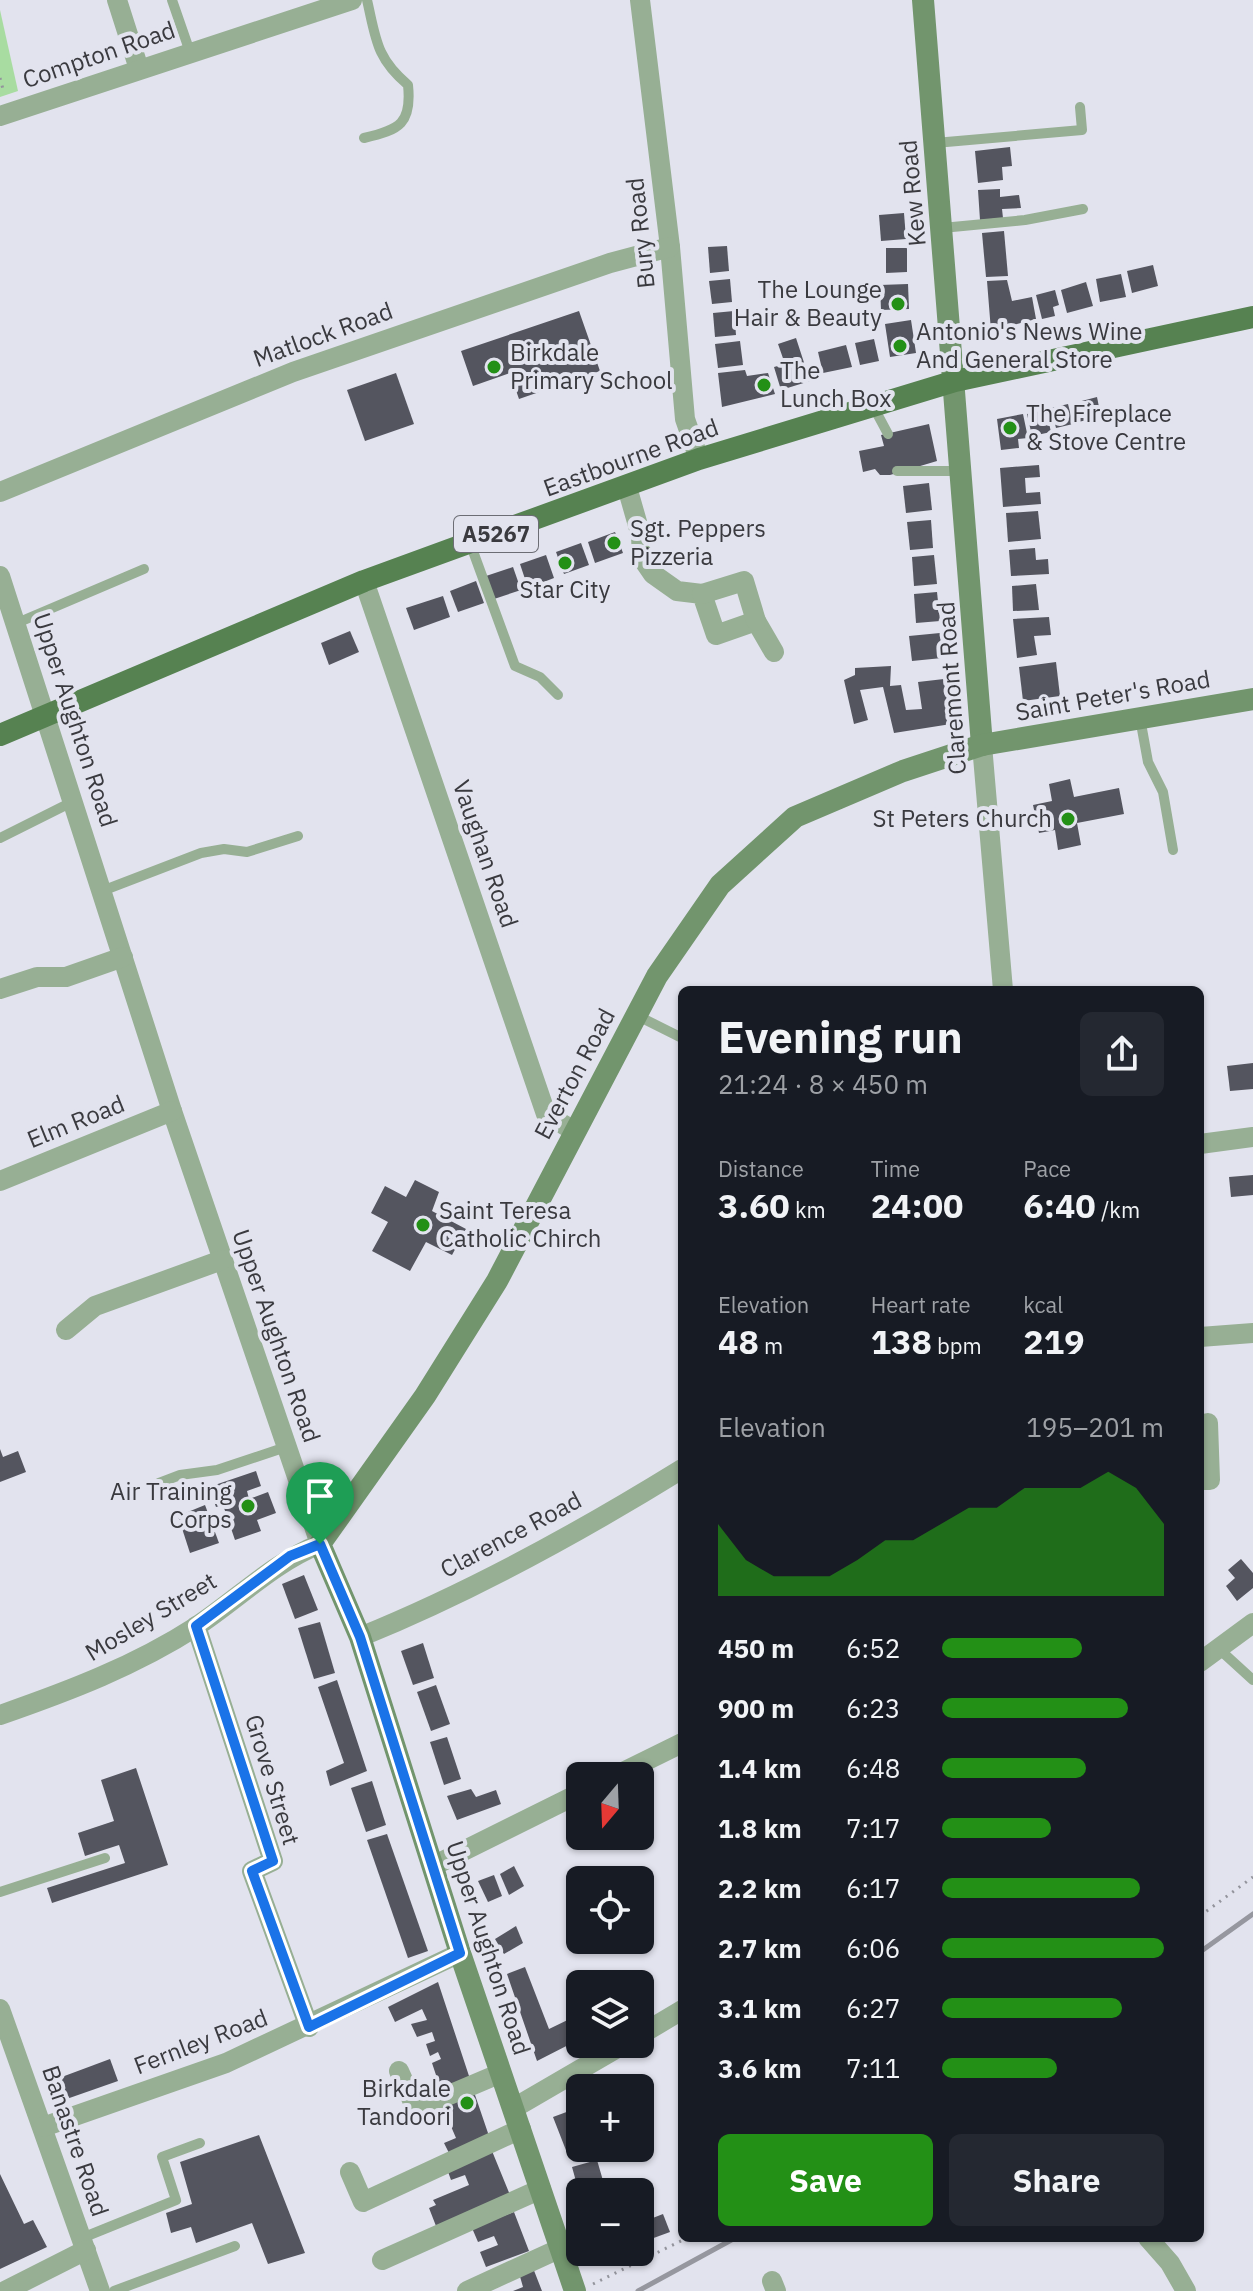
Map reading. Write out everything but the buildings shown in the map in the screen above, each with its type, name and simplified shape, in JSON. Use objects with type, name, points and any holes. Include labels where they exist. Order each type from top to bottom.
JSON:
[{"type":"main road","name":"Kew Road","points":[[923,0],[955,381]]},
{"type":"main road","name":"Eastbourne Road","points":[[47,714],[364,581],[699,459],[955,381],[1253,317]]},
{"type":"main road","name":"Claremont Road","points":[[955,381],[982,745]]},
{"type":"main road","name":"Saint Peter's Road","points":[[982,745],[1253,699]]},
{"type":"main road","name":"A5267","points":[[0,735],[47,714]]},
{"type":"main road","name":"Everton Road","points":[[320,1544],[425,1396],[497,1281],[657,976],[720,885],[795,817],[903,771],[982,745]]},
{"type":"main road","name":"Upper Aughton Road","points":[[320,1544],[360,1637],[460,1953],[561,2248],[584,2288]]},
{"type":"street","points":[[117,0],[139,69]]},
{"type":"street","name":"Compton Road","points":[[0,116],[352,0]]},
{"type":"street","name":"Bury Road","points":[[640,0],[670,247],[685,419],[699,459]]},
{"type":"street","name":"Matlock Road","points":[[0,492],[293,372],[610,263],[670,247]]},
{"type":"street","points":[[627,487],[641,536],[642,558],[653,574],[677,591],[702,594],[744,581],[756,621],[774,652]]},
{"type":"street","name":"Upper Aughton Road","points":[[0,576],[47,714],[172,1111],[320,1544]]},
{"type":"street","name":"Vaughan Road","points":[[364,581],[546,1114],[574,1131]]},
{"type":"street","points":[[702,594],[716,635],[756,621]]},
{"type":"street","name":"Claremont Road","points":[[982,745],[1003,986]]},
{"type":"street","points":[[0,989],[37,977],[66,977],[123,957]]},
{"type":"street","name":"Elm Road","points":[[0,1181],[172,1111]]},
{"type":"street","points":[[1204,1143],[1253,1137]]},
{"type":"street","points":[[66,1330],[95,1306],[222,1260]]},
{"type":"street","points":[[1204,1337],[1253,1333]]},
{"type":"street","points":[[1204,1480],[1210,1480],[1208,1423]]},
{"type":"street","name":"Clarence Road","points":[[360,1637],[418,1613],[634,1499],[678,1472]]},
{"type":"street","name":"Mosley Street","points":[[0,1715],[94,1683],[196,1626],[290,1556],[320,1544]]},
{"type":"street","points":[[1204,1659],[1253,1623]]},
{"type":"street","name":"Grove Street","points":[[196,1626],[273,1861],[252,1871],[309,2027]]},
{"type":"street","points":[[643,1762],[678,1745]]},
{"type":"street","points":[[433,1866],[566,1800]]},
{"type":"street","name":"Fernley Road","points":[[43,2127],[226,2063],[309,2027],[460,1953]]},
{"type":"street","name":"Banastre Road","points":[[0,2009],[100,2291]]},
{"type":"street","points":[[654,2027],[678,2012]]},
{"type":"street","points":[[350,2172],[363,2202],[517,2118],[604,2058]]},
{"type":"street","points":[[399,2071],[416,2109],[501,2073]]},
{"type":"street","points":[[382,2260],[541,2189]]},
{"type":"street","points":[[1152,2242],[1170,2263],[1186,2291]]},
{"type":"street","points":[[5,2291],[84,2244]]},
{"type":"street","points":[[467,2291],[561,2248]]},
{"type":"lane","points":[[172,0],[190,52]]},
{"type":"lane","points":[[364,138],[389,132],[403,122],[410,109],[408,85],[388,68],[380,55],[367,0]]},
{"type":"lane","points":[[935,143],[1082,130],[1080,107]]},
{"type":"lane","points":[[942,228],[1025,220],[1083,209]]},
{"type":"lane","points":[[873,406],[888,434]]},
{"type":"lane","points":[[897,471],[962,471]]},
{"type":"lane","points":[[470,543],[515,666],[540,677],[558,695]]},
{"type":"lane","points":[[17,623],[144,569]]},
{"type":"lane","points":[[1140,718],[1148,762],[1163,792],[1173,850]]},
{"type":"lane","points":[[0,838],[74,801]]},
{"type":"lane","points":[[102,891],[201,853],[224,849],[247,852],[298,836]]},
{"type":"lane","points":[[636,1015],[678,1036]]},
{"type":"lane","points":[[159,1483],[180,1475],[217,1470],[286,1447]]},
{"type":"lane","points":[[1219,1649],[1253,1680]]},
{"type":"lane","points":[[0,1892],[105,1858]]},
{"type":"lane","points":[[84,2244],[176,2200],[162,2157],[200,2143]]},
{"type":"lane","points":[[114,2291],[235,2246]]},
{"type":"path","points":[[1204,1913],[1253,1877]]},
{"type":"path","points":[[584,2288],[679,2242]]},
{"type":"green space","points":[[0,10],[18,91],[0,97]]},
{"type":"railway","points":[[1204,1949],[1253,1914]]},
{"type":"railway","points":[[638,2291],[728,2242]]},
{"type":"place","name":"The Lounge Hair & Beauty","points":[[898,304]]},
{"type":"place","name":"Antonio's News Wine And General Store","points":[[900,346]]},
{"type":"place","name":"Birkdale Primary School","points":[[494,367]]},
{"type":"place","name":"The Lunch Box","points":[[764,385]]},
{"type":"place","name":"The Fireplace & Stove Centre","points":[[1010,428]]},
{"type":"place","name":"Sgt. Peppers Pizzeria","points":[[614,543]]},
{"type":"place","name":"Star City","points":[[565,563]]},
{"type":"place","name":"St Peters Church","points":[[1068,819]]},
{"type":"place","name":"Saint Teresa Catholic Chirch","points":[[423,1225]]},
{"type":"place","name":"Air Training Corps","points":[[248,1506]]},
{"type":"place","name":"Birkdale Tandoori","points":[[467,2103]]},
{"type":"route","points":[[320,1544],[360,1637],[460,1953],[309,2027],[252,1871],[273,1861],[196,1626],[290,1556],[320,1544]]}]
